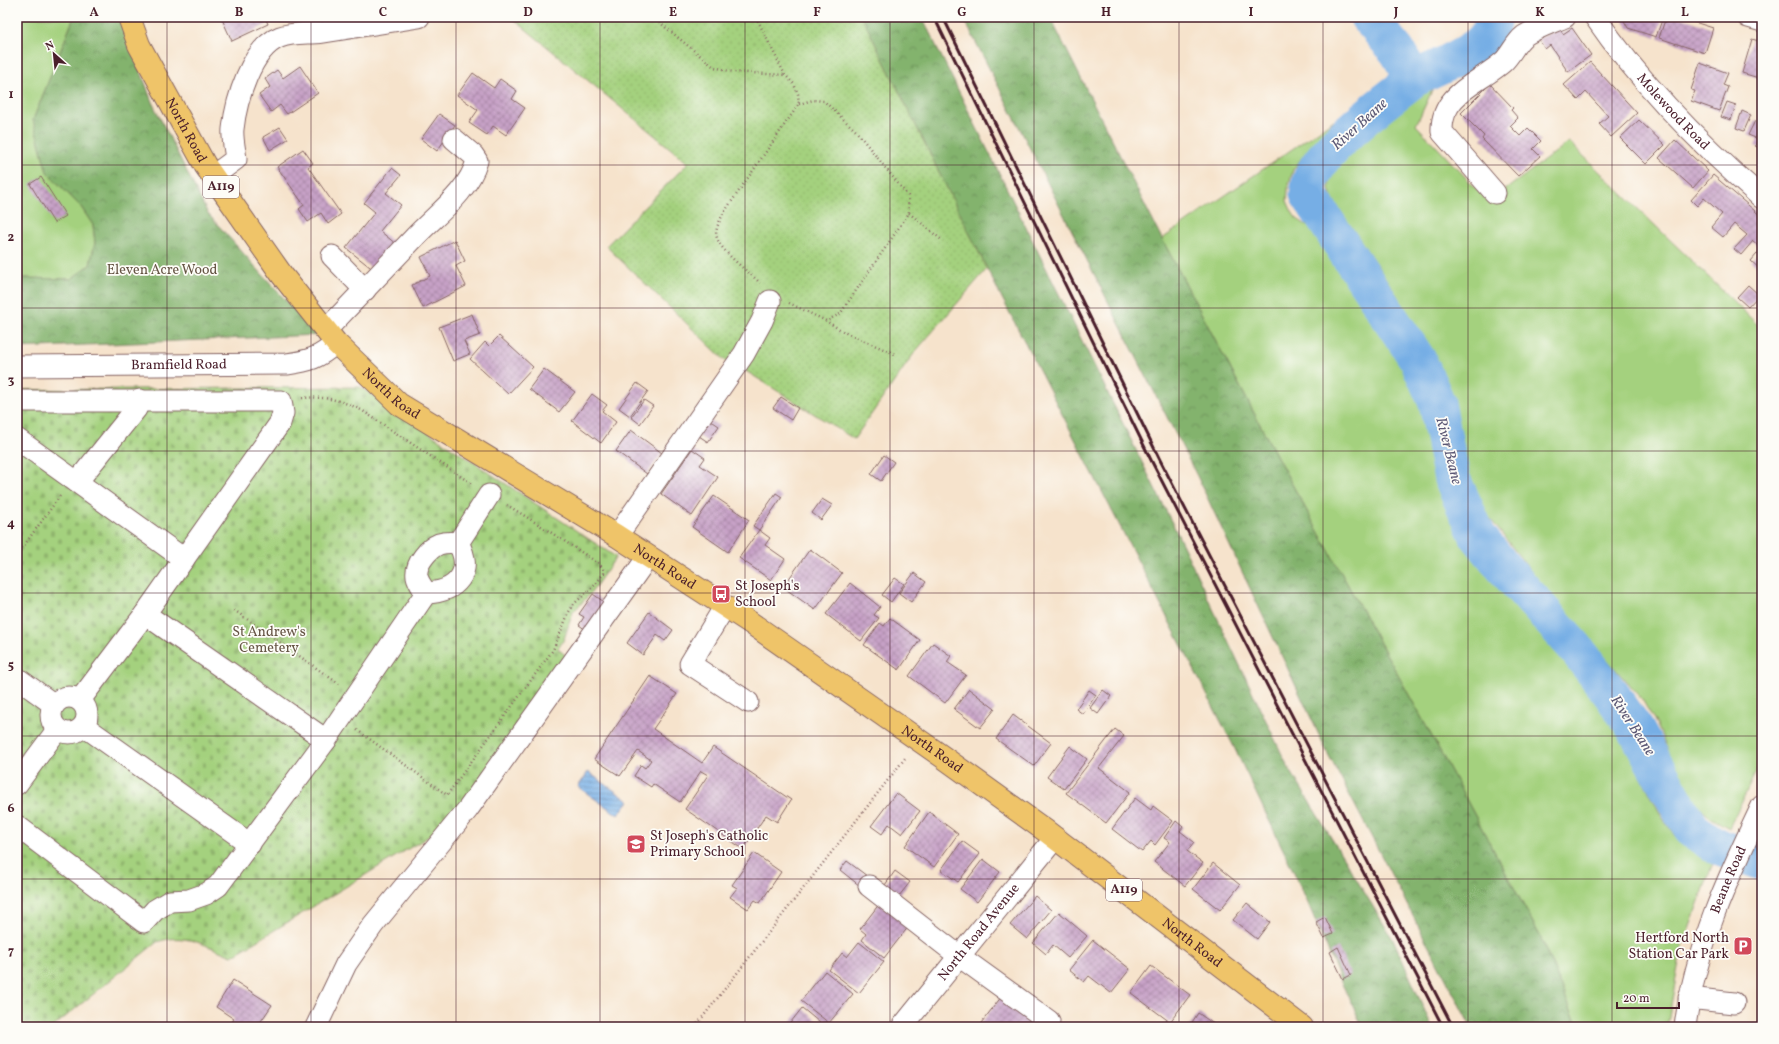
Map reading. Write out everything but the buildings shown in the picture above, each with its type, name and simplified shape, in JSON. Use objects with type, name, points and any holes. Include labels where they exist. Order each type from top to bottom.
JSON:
[{"type":"main road","name":"North Road","points":[[129,17],[140,46],[205,165],[282,275],[331,337],[399,404],[617,536],[725,606],[944,757],[1055,838],[1302,1027]]},
{"type":"street","points":[[213,176],[236,159],[233,130],[239,98],[257,57],[268,45],[280,37],[292,34],[320,32],[419,17]]},
{"type":"street","points":[[1495,193],[1442,132],[1442,115],[1460,92],[1504,62],[1522,38],[1533,30],[1565,17]]},
{"type":"street","name":"Molewood Road","points":[[1594,17],[1662,100],[1716,158],[1762,198]]},
{"type":"street","points":[[1748,17],[1762,21]]},
{"type":"street","name":"Bramfield Road","points":[[17,366],[287,364],[313,360],[320,357],[331,337],[365,290],[456,195],[474,174],[477,162],[473,155],[454,139]]},
{"type":"street","points":[[332,256],[365,290]]},
{"type":"street","points":[[617,536],[744,354],[762,321],[770,301]]},
{"type":"street","points":[[17,400],[282,401],[283,413],[280,423],[145,614],[80,700]]},
{"type":"street","points":[[75,480],[136,409],[140,400]]},
{"type":"street","points":[[17,439],[184,559]]},
{"type":"street","points":[[458,543],[489,495]]},
{"type":"street","points":[[426,593],[438,593],[449,589],[458,581],[464,571],[466,562],[458,543]]},
{"type":"street","points":[[426,593],[417,575],[418,566],[434,546],[440,544],[458,543]]},
{"type":"street","points":[[316,1027],[346,964],[373,925],[468,809],[648,557]]},
{"type":"street","points":[[17,826],[144,922],[155,910],[170,901],[189,900],[206,894],[218,886],[250,844],[341,719],[426,593]]},
{"type":"street","points":[[725,606],[690,664],[748,702]]},
{"type":"street","points":[[145,614],[326,740]]},
{"type":"street","points":[[17,678],[53,704]]},
{"type":"street","points":[[66,697],[73,697],[80,700],[87,712],[87,719],[84,726],[72,734],[64,733],[58,730],[53,725],[50,718],[50,711],[53,704],[59,699],[66,697]]},
{"type":"street","points":[[84,726],[250,844]]},
{"type":"street","points":[[17,784],[58,730]]},
{"type":"street","name":"Beane Road","points":[[1687,1011],[1702,946],[1728,879],[1760,810]]},
{"type":"street","name":"North Road Avenue","points":[[902,1027],[1055,838]]},
{"type":"street","points":[[869,886],[959,956],[1049,1021]]},
{"type":"street","points":[[1687,1011],[1732,1009]]},
{"type":"path","points":[[653,17],[714,67],[733,72],[785,75]]},
{"type":"path","points":[[756,17],[785,75],[794,84],[798,94],[799,104]]},
{"type":"path","points":[[826,321],[840,314],[909,213],[908,196],[856,131],[824,101],[813,100],[799,104],[723,214],[718,227],[717,237],[727,252],[760,283],[770,301],[784,301],[826,321],[846,333],[895,354]]},
{"type":"path","points":[[909,213],[943,241]]},
{"type":"path","points":[[282,401],[328,397],[363,410],[489,495],[538,524],[598,563],[603,568],[604,574],[596,584],[575,603],[569,612],[553,650],[448,795],[341,719]]},
{"type":"path","points":[[17,556],[75,480]]},
{"type":"path","points":[[234,610],[356,695]]},
{"type":"path","points":[[696,1027],[908,755]]},
{"type":"green space","points":[[17,17],[74,17],[33,120],[47,172],[81,207],[93,225],[95,243],[90,265],[71,279],[17,278]]},
{"type":"green space","name":"Eleven Acre Wood","points":[[74,17],[121,17],[152,102],[208,214],[317,335],[17,348],[17,278],[71,279],[90,265],[95,243],[93,225],[81,207],[47,172],[33,120]]},
{"type":"green space","points":[[511,17],[862,17],[987,269],[915,352],[854,439],[741,368],[731,366],[606,246],[688,163]]},
{"type":"green space","points":[[862,17],[922,17],[1178,535],[1287,765],[1394,941],[1432,1027],[1363,1027],[1343,986],[1301,887],[1232,743],[987,269]]},
{"type":"green space","points":[[963,17],[1050,17],[1162,239],[1283,468],[1440,751],[1540,936],[1578,1027],[1471,1027],[1327,752],[1197,476]]},
{"type":"green space","points":[[1438,78],[1416,125],[1489,202],[1569,142],[1762,329],[1762,759],[1729,828],[1709,816],[1695,802],[1682,781],[1657,725],[1643,701],[1533,574],[1478,503],[1462,478],[1456,459],[1447,405],[1441,381],[1404,306],[1332,198],[1329,188],[1330,176],[1343,159],[1399,102]]},
{"type":"green space","points":[[1334,120],[1306,152],[1293,170],[1288,188],[1287,201],[1292,212],[1296,218],[1327,244],[1381,319],[1412,374],[1422,399],[1440,485],[1455,519],[1471,546],[1540,627],[1566,652],[1622,739],[1662,817],[1675,836],[1689,849],[1713,864],[1681,951],[1667,1027],[1578,1027],[1540,936],[1440,751],[1283,468],[1162,239]]},
{"type":"green space","name":"St Andrew's Cemetery","points":[[360,387],[616,557],[591,593],[573,612],[564,639],[558,649],[569,658],[454,821],[232,956],[186,939],[167,939],[157,942],[53,1027],[25,1027],[17,1021],[17,390]]},
{"type":"water","points":[[588,772],[629,801],[618,815],[578,787]]},
{"type":"waterway","name":"River Beane","points":[[1368,17],[1397,51],[1414,79],[1371,112],[1340,140],[1316,169],[1310,182],[1308,194],[1418,360],[1437,403],[1452,479],[1478,536],[1503,567],[1574,646],[1611,694],[1636,730],[1693,830],[1716,846],[1762,862]]},
{"type":"waterway","points":[[1414,79],[1464,55],[1481,43],[1489,32],[1493,17]]},
{"type":"railway","points":[[934,17],[1151,460],[1443,1027]]},
{"type":"railway","points":[[943,17],[1160,460],[1453,1027]]},
{"type":"place","name":"St Joseph's School","points":[[721,594]]},
{"type":"place","name":"St Joseph's Catholic Primary School","points":[[636,844]]},
{"type":"place","name":"Hertford North Station Car Park","points":[[1743,946]]}]
